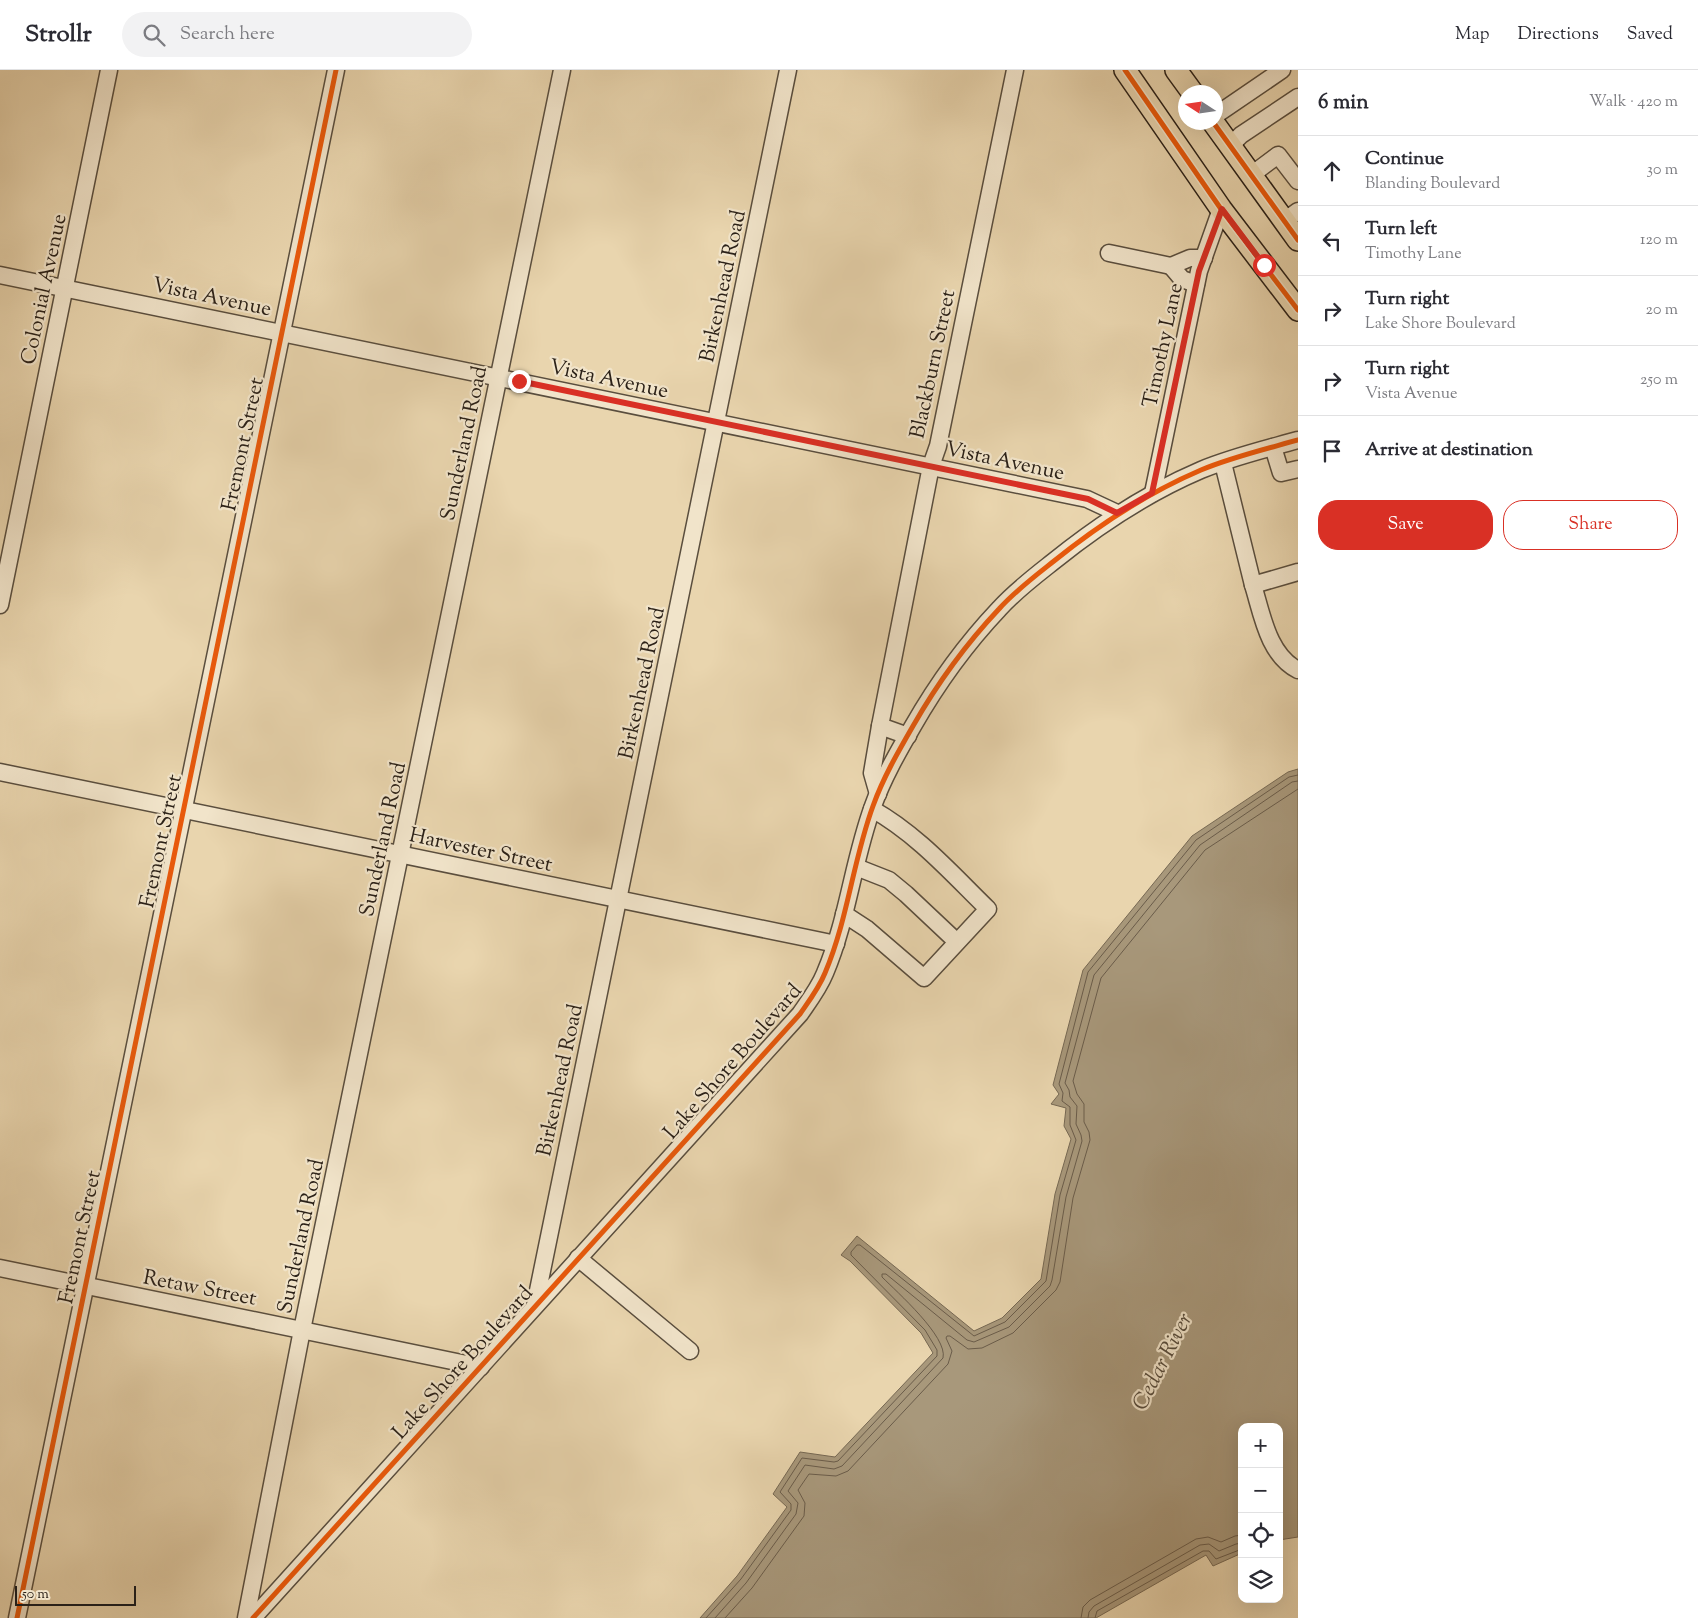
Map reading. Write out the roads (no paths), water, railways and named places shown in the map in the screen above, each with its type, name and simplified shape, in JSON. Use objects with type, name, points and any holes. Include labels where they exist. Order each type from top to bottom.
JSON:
[{"type":"main road","points":[[1125,70],[1222,209],[1298,310]]},
{"type":"main road","points":[[1176,70],[1187,85]]},
{"type":"main road","points":[[1219,130],[1250,176],[1291,216],[1298,240]]},
{"type":"street","name":"Colonial Avenue","points":[[0,605],[109,70]]},
{"type":"street","name":"Fremont Street","points":[[17,1618],[336,70]]},
{"type":"street","name":"Sunderland Road","points":[[246,1618],[302,1330],[562,70]]},
{"type":"street","name":"Birkenhead Road","points":[[535,1305],[788,70]]},
{"type":"street","name":"Blackburn Street","points":[[875,802],[872,773],[880,726],[930,466],[938,446],[1015,70]]},
{"type":"street","points":[[1223,110],[1282,70]]},
{"type":"street","points":[[1230,146],[1241,135],[1298,97]]},
{"type":"street","points":[[1250,176],[1278,155],[1298,181]]},
{"type":"street","name":"Timothy Lane","points":[[1152,493],[1196,284],[1222,209]]},
{"type":"street","points":[[1109,253],[1171,266],[1190,258],[1204,258]]},
{"type":"street","points":[[1171,266],[1182,279],[1196,284]]},
{"type":"street","name":"Vista Avenue","points":[[0,275],[1088,499],[1117,513]]},
{"type":"street","name":"Lake Shore Boulevard","points":[[253,1618],[800,1014],[825,974],[836,944],[875,802],[888,770],[930,697],[952,665],[1000,608],[1042,570],[1083,538],[1117,513],[1152,493],[1202,470],[1298,440]]},
{"type":"street","points":[[1273,447],[1281,473],[1298,469]]},
{"type":"street","points":[[1223,463],[1253,585],[1270,638],[1282,658],[1291,667],[1298,670]]},
{"type":"street","points":[[1253,585],[1298,572]]},
{"type":"street","points":[[880,726],[908,736]]},
{"type":"street","name":"Harvester Street","points":[[0,772],[836,944]]},
{"type":"street","points":[[844,914],[867,929],[924,978],[988,909],[875,802]]},
{"type":"street","points":[[856,867],[889,880],[957,942]]},
{"type":"street","points":[[578,1258],[690,1351]]},
{"type":"street","name":"Retaw Street","points":[[0,1268],[480,1367]]},
{"type":"water","name":"Cedar River","points":[[1298,769],[1298,1537],[1283,1539],[1283,1423],[1238,1423],[1238,1555],[1213,1566],[1206,1555],[1096,1618],[700,1618],[737,1576],[787,1507],[773,1494],[800,1452],[835,1457],[933,1353],[921,1333],[850,1261],[841,1255],[857,1236],[974,1331],[1002,1318],[1041,1279],[1055,1194],[1071,1139],[1064,1126],[1066,1108],[1051,1104],[1059,1094],[1053,1085],[1083,970],[1192,836],[1288,772]]}]
